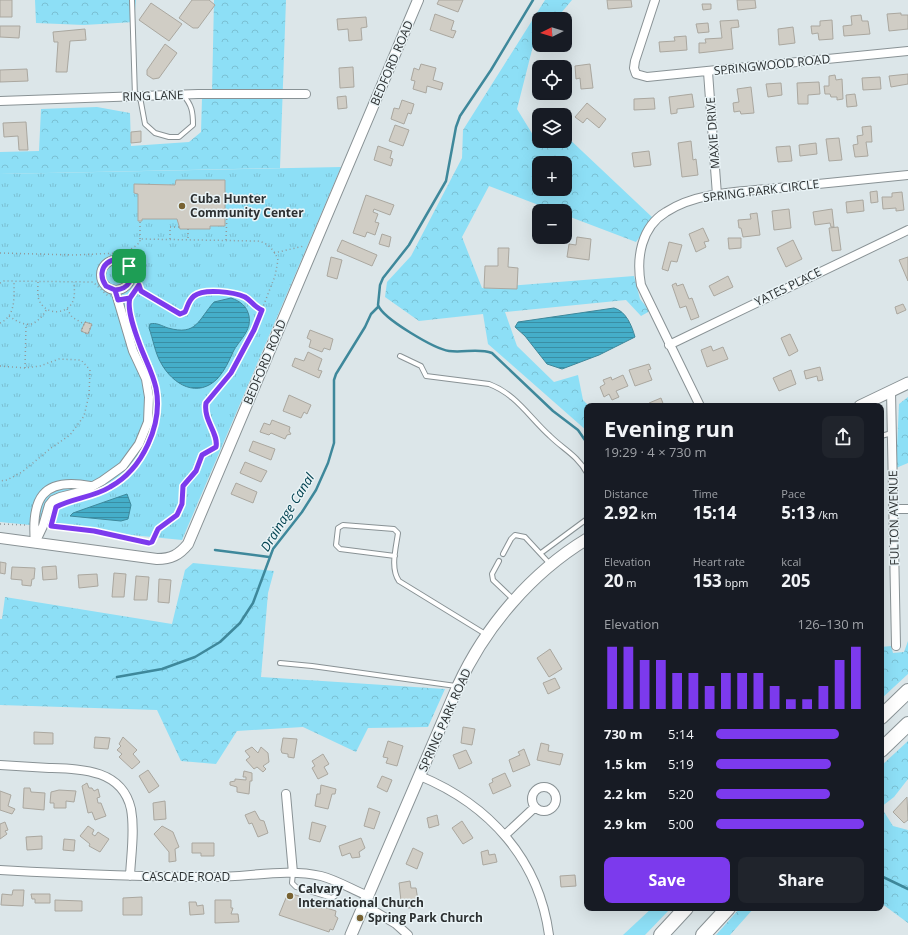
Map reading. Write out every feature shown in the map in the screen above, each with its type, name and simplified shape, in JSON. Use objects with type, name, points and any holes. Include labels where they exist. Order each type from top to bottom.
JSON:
[{"type":"highway","points":[[884,714],[908,692]]},
{"type":"highway","points":[[884,747],[908,724]]},
{"type":"highway","points":[[660,935],[683,911]]},
{"type":"highway","points":[[703,935],[725,911]]},
{"type":"main road","points":[[866,403],[908,383]]},
{"type":"main road","name":"SPRING PARK ROAD","points":[[351,935],[458,686],[471,660],[487,636],[515,600],[551,566],[584,541]]},
{"type":"street","name":"BEDFORD ROAD","points":[[0,538],[167,559],[182,551],[188,544],[418,0]]},
{"type":"street","name":"SPRINGWOOD ROAD","points":[[655,0],[634,68],[636,74],[647,77],[908,51]]},
{"type":"street","name":"MAXIE DRIVE","points":[[708,72],[717,195]]},
{"type":"street","name":"RING LANE","points":[[0,101],[183,95],[306,94]]},
{"type":"street","name":"SPRING PARK CIRCLE","points":[[698,403],[641,284],[639,262],[641,246],[648,230],[665,212],[686,202],[717,195],[908,175]]},
{"type":"street","name":"YATES PLACE","points":[[669,344],[908,230]]},
{"type":"street","points":[[35,543],[43,526],[48,505],[53,500],[84,491],[90,486],[102,481],[123,466],[139,444],[148,422],[149,397],[146,379],[133,351],[115,290]]},
{"type":"street","name":"FULTON AVENUE","points":[[891,391],[896,646]]},
{"type":"street","points":[[35,543],[34,511],[39,497],[49,489],[59,485],[90,486]]},
{"type":"street","points":[[894,509],[908,509]]},
{"type":"street","points":[[0,765],[82,769],[103,775],[114,782],[124,794],[130,807],[133,824],[130,876]]},
{"type":"street","points":[[420,776],[460,797],[482,812],[505,835],[525,862],[537,888],[543,906],[549,935]]},
{"type":"street","points":[[286,794],[294,873]]},
{"type":"street","points":[[505,835],[535,807]]},
{"type":"street","name":"CASCADE ROAD","points":[[0,870],[130,876],[237,877],[294,873],[322,876],[342,884],[396,924],[408,935]]},
{"type":"lane","points":[[132,0],[137,97],[145,124],[156,134],[169,137],[184,134],[193,125],[193,110],[191,103],[183,95]]},
{"type":"lane","points":[[400,356],[421,366],[426,376],[489,384],[498,387],[513,397],[550,437],[572,454],[584,469]]},
{"type":"lane","points":[[884,435],[892,433]]},
{"type":"lane","points":[[541,553],[584,521]]},
{"type":"lane","points":[[395,556],[340,549],[336,545],[338,528],[343,525],[394,529],[398,533],[395,556],[396,576],[399,581],[487,636]]},
{"type":"lane","points":[[503,554],[511,539],[515,535],[525,537],[541,553],[551,566]]},
{"type":"lane","points":[[499,561],[492,574],[493,580],[515,600]]},
{"type":"lane","points":[[280,663],[458,686]]},
{"type":"lane","points":[[294,873],[292,883],[296,887],[332,898],[335,896],[342,884]]},
{"type":"path","points":[[226,214],[226,240]]},
{"type":"path","points":[[0,253],[74,255],[127,252],[140,242],[140,221]]},
{"type":"path","points":[[170,240],[170,227],[180,227]]},
{"type":"path","points":[[188,229],[188,240]]},
{"type":"path","points":[[47,526],[94,531],[143,542],[152,542],[158,529],[177,515],[182,504],[183,486],[196,471],[202,455],[216,447],[215,437],[208,422],[206,403],[231,373],[254,330],[277,268],[278,260],[274,253],[268,246],[260,241],[140,239]]},
{"type":"path","points":[[274,253],[301,248],[308,243]]},
{"type":"path","points":[[0,283],[3,281],[95,282],[98,288],[112,300],[130,298]]},
{"type":"path","points":[[0,323],[9,316],[13,304],[14,282]]},
{"type":"path","points":[[38,282],[39,300],[46,309],[56,312],[67,309],[74,298],[74,282]]},
{"type":"path","points":[[129,307],[130,298],[139,285],[141,291],[181,314],[185,312],[189,301],[196,294],[226,292],[245,298],[255,307],[262,310]]},
{"type":"path","points":[[9,316],[19,323],[26,325],[35,322],[46,309]]},
{"type":"path","points":[[67,309],[72,317],[84,324],[85,322],[92,324],[88,334],[81,331],[84,324]]},
{"type":"path","points":[[25,368],[26,325]]},
{"type":"path","points":[[0,366],[25,368],[40,366],[59,359],[81,360],[90,370],[88,395],[84,416],[70,436],[51,448],[22,472],[7,480],[0,481]]},
{"type":"path","points":[[102,490],[118,482],[129,472]]},
{"type":"path","points":[[51,526],[52,521]]},
{"type":"path","points":[[0,524],[29,524]]},
{"type":"green space","points":[[35,0],[136,0],[134,22],[84,25],[36,23]]},
{"type":"green space","points":[[214,0],[286,0],[280,168],[0,174],[0,152],[39,151],[41,109],[97,107],[130,113],[131,146],[189,142],[201,132],[202,98],[212,93]]},
{"type":"green space","points":[[545,0],[572,0],[562,12],[537,12]]},
{"type":"green space","points":[[532,21],[532,50],[517,109],[532,133],[532,148],[572,148],[572,142],[653,218],[636,242],[572,218],[572,204],[536,204],[489,186],[462,237],[482,288],[634,276],[640,299],[650,311],[641,316],[626,300],[505,312],[517,346],[554,382],[578,375],[583,400],[586,403],[584,403],[584,428],[488,344],[483,314],[419,321],[385,297],[387,282],[411,256],[462,158],[463,130]]},
{"type":"green space","points":[[341,167],[182,540],[0,522],[0,174]]},
{"type":"green space","points":[[908,397],[908,463],[896,468],[899,404]]},
{"type":"green space","points":[[193,563],[274,571],[268,593],[261,677],[445,689],[428,727],[368,728],[356,752],[303,727],[237,731],[216,764],[181,761],[157,710],[0,705],[0,619],[2,619],[5,597],[172,624],[185,570]]},
{"type":"green space","points":[[908,641],[908,674],[884,696],[884,647],[891,646],[893,653],[904,652]]},
{"type":"green space","points":[[908,741],[908,779],[894,797],[884,805],[884,763]]},
{"type":"green space","points":[[884,812],[893,826],[908,830],[908,923],[884,905]]},
{"type":"green space","points":[[649,911],[668,911],[645,935],[623,935]]},
{"type":"green space","points":[[737,911],[751,911],[730,935],[716,935]]},
{"type":"shaded area","points":[[231,298],[240,302],[248,312],[249,326],[247,331],[225,369],[218,378],[202,388],[186,387],[172,378],[159,359],[149,328],[150,324],[185,330],[196,325],[214,302]]},
{"type":"shaded area","points":[[614,308],[622,312],[625,316],[635,337],[599,355],[562,369],[547,364],[525,336],[515,327],[518,322]]},
{"type":"shaded area","points":[[127,494],[131,505],[128,519],[121,521],[70,516],[73,513]]},
{"type":"building","points":[[0,0],[12,0],[12,17],[0,17]]},
{"type":"building","points":[[192,0],[209,0],[215,5],[198,28],[193,28],[179,18]]},
{"type":"building","points":[[439,0],[463,0],[458,12],[437,4]]},
{"type":"building","points":[[607,0],[631,0],[632,7],[608,9]]},
{"type":"building","points":[[737,0],[755,0],[756,8],[738,10]]},
{"type":"building","points":[[151,3],[182,24],[169,41],[139,20]]},
{"type":"building","points":[[702,4],[711,4],[711,9],[703,10]]},
{"type":"building","points":[[901,13],[901,15],[908,15],[908,29],[889,31],[887,14]]},
{"type":"building","points":[[435,14],[454,21],[451,30],[456,31],[453,38],[430,30]]},
{"type":"building","points":[[861,15],[862,21],[868,21],[870,34],[844,36],[843,26],[852,25],[851,16]]},
{"type":"building","points":[[366,17],[367,27],[361,28],[362,40],[349,41],[348,29],[338,30],[337,19]]},
{"type":"building","points":[[738,20],[739,27],[731,28],[733,49],[699,53],[699,43],[706,43],[705,39],[722,38],[720,21]]},
{"type":"building","points":[[832,20],[833,39],[819,40],[818,33],[812,34],[811,26],[820,26],[820,21]]},
{"type":"building","points":[[708,23],[709,32],[698,33],[696,24]]},
{"type":"building","points":[[0,26],[20,26],[19,38],[0,37]]},
{"type":"building","points":[[793,27],[795,43],[779,45],[778,29]]},
{"type":"building","points":[[85,29],[86,40],[70,41],[67,72],[56,72],[58,42],[54,42],[53,32]]},
{"type":"building","points":[[686,36],[687,50],[660,52],[659,42],[675,41],[674,37]]},
{"type":"building","points":[[165,44],[177,53],[159,78],[153,79],[147,75],[147,70]]},
{"type":"building","points":[[421,64],[436,68],[433,80],[443,83],[441,90],[427,86],[426,93],[413,89],[415,81],[411,80],[414,68],[419,70]]},
{"type":"building","points":[[590,64],[593,88],[581,89],[580,78],[576,79],[575,66]]},
{"type":"building","points":[[353,67],[354,87],[340,88],[339,68]]},
{"type":"building","points":[[27,69],[28,81],[0,82],[0,70]]},
{"type":"building","points":[[908,74],[908,84],[891,87],[889,76]]},
{"type":"building","points":[[835,75],[836,80],[842,79],[843,99],[837,100],[837,97],[831,97],[830,94],[825,94],[824,86],[829,86],[829,76]]},
{"type":"building","points":[[880,77],[881,89],[863,90],[862,78]]},
{"type":"building","points":[[819,82],[820,94],[808,95],[808,104],[798,104],[797,83]]},
{"type":"building","points":[[781,83],[782,95],[768,97],[766,84]]},
{"type":"building","points":[[751,87],[754,113],[741,114],[740,111],[734,112],[733,103],[739,102],[737,89]]},
{"type":"building","points":[[692,94],[694,107],[677,109],[677,113],[671,114],[669,97]]},
{"type":"building","points":[[855,94],[857,106],[847,107],[846,95]]},
{"type":"building","points":[[346,96],[347,108],[338,109],[337,97]]},
{"type":"building","points":[[654,98],[655,109],[634,110],[634,99]]},
{"type":"building","points":[[402,100],[414,104],[411,114],[408,113],[404,124],[391,119],[394,108],[399,109]]},
{"type":"building","points":[[587,103],[606,119],[599,128],[587,118],[583,123],[575,117]]},
{"type":"building","points":[[26,122],[28,150],[19,150],[18,136],[4,137],[3,123]]},
{"type":"building","points":[[395,125],[409,130],[403,146],[389,141]]},
{"type":"building","points":[[871,126],[872,142],[866,142],[868,156],[855,157],[853,145],[858,144],[857,136],[863,135],[862,127]]},
{"type":"building","points":[[141,131],[141,142],[131,143],[131,132]]},
{"type":"building","points":[[839,138],[842,160],[829,161],[826,139]]},
{"type":"building","points":[[691,141],[693,160],[696,159],[698,175],[682,177],[678,143]]},
{"type":"building","points":[[816,143],[817,154],[800,156],[799,145]]},
{"type":"building","points":[[378,146],[392,151],[390,158],[393,159],[391,166],[374,160]]},
{"type":"building","points":[[790,146],[792,161],[778,162],[776,147]]},
{"type":"building","points":[[649,151],[651,165],[634,167],[632,153]]},
{"type":"building","name":"Cuba Hunter Community Center","points":[[176,180],[225,180],[225,226],[210,226],[210,229],[180,229],[177,219],[142,219],[142,221],[138,221],[138,194],[134,193],[134,184],[175,185]]},
{"type":"building","points":[[877,191],[878,202],[871,203],[870,192]]},
{"type":"building","points":[[902,192],[904,210],[896,211],[896,208],[883,209],[882,197],[892,197],[892,193]]},
{"type":"building","points":[[366,195],[394,205],[390,215],[374,209],[373,212],[378,214],[375,222],[379,223],[375,235],[367,232],[365,237],[353,233]]},
{"type":"building","points":[[863,200],[864,211],[847,213],[846,202]]},
{"type":"building","points":[[789,209],[791,228],[774,230],[772,211]]},
{"type":"building","points":[[832,209],[834,227],[831,227],[830,223],[815,225],[813,212]]},
{"type":"building","points":[[757,213],[760,235],[743,237],[741,228],[739,228],[738,220],[751,219],[750,214]]},
{"type":"building","points":[[838,227],[841,250],[832,251],[829,228]]},
{"type":"building","points":[[703,228],[709,241],[704,242],[706,247],[696,252],[689,234]]},
{"type":"building","points":[[382,234],[391,237],[389,247],[379,244]]},
{"type":"building","points":[[577,237],[591,239],[589,260],[567,257],[569,244],[576,245]]},
{"type":"building","points":[[728,238],[741,238],[741,248],[729,249]]},
{"type":"building","points":[[342,240],[377,255],[372,266],[337,251]]},
{"type":"building","points":[[793,240],[802,259],[786,267],[777,248]]},
{"type":"building","points":[[669,242],[682,245],[677,262],[671,261],[668,271],[662,269]]},
{"type":"building","points":[[498,248],[509,248],[508,267],[518,268],[517,289],[484,288],[485,266],[498,266]]},
{"type":"building","points":[[331,257],[342,260],[337,279],[327,276]]},
{"type":"building","points":[[908,257],[908,281],[899,260]]},
{"type":"building","points":[[728,276],[733,287],[714,296],[709,286]]},
{"type":"building","points":[[676,283],[677,286],[683,284],[689,299],[692,298],[699,317],[691,320],[686,306],[680,308],[672,285]]},
{"type":"building","points":[[903,304],[906,310],[897,314],[895,307]]},
{"type":"building","points":[[85,322],[92,324],[88,334],[81,331]]},
{"type":"building","points":[[310,330],[333,339],[330,350],[324,348],[322,352],[309,347],[311,340],[307,338]]},
{"type":"building","points":[[790,334],[798,351],[789,356],[781,338]]},
{"type":"building","points":[[711,346],[713,351],[723,347],[728,359],[707,367],[701,350]]},
{"type":"building","points":[[308,352],[322,359],[318,370],[322,371],[319,378],[292,366],[295,358],[304,361]]},
{"type":"building","points":[[649,364],[651,369],[648,370],[652,380],[635,386],[629,370]]},
{"type":"building","points":[[820,367],[823,380],[818,381],[817,376],[806,379],[804,371]]},
{"type":"building","points":[[791,370],[796,384],[779,391],[773,378]]},
{"type":"building","points":[[623,375],[628,386],[616,391],[619,397],[612,400],[609,394],[604,397],[600,387],[605,384],[603,380],[611,377],[612,380]]},
{"type":"building","points":[[289,395],[311,405],[307,414],[304,412],[301,418],[283,411]]},
{"type":"building","points":[[661,398],[663,403],[649,403]]},
{"type":"building","points":[[272,420],[290,427],[289,431],[291,434],[287,435],[285,439],[271,433],[269,435],[260,432],[264,423],[270,425]]},
{"type":"building","points":[[253,441],[275,449],[271,460],[249,451]]},
{"type":"building","points":[[245,462],[267,471],[261,482],[240,473]]},
{"type":"building","points":[[236,483],[257,492],[253,503],[231,494]]},
{"type":"building","points":[[0,562],[6,563],[5,574],[0,573]]},
{"type":"building","points":[[56,566],[57,579],[43,580],[42,567]]},
{"type":"building","points":[[12,567],[35,568],[34,579],[32,579],[31,586],[22,585],[22,580],[11,579]]},
{"type":"building","points":[[114,573],[126,574],[124,597],[112,597]]},
{"type":"building","points":[[97,574],[98,586],[79,588],[78,575]]},
{"type":"building","points":[[136,576],[149,577],[147,600],[134,600]]},
{"type":"building","points":[[159,579],[171,580],[169,603],[158,602]]},
{"type":"building","points":[[550,649],[562,669],[549,677],[537,658]]},
{"type":"building","points":[[555,678],[560,688],[548,694],[543,683]]},
{"type":"building","points":[[463,727],[475,729],[472,745],[461,743]]},
{"type":"building","points":[[34,732],[53,733],[53,744],[34,744]]},
{"type":"building","points":[[95,737],[110,738],[108,749],[94,748]]},
{"type":"building","points":[[123,737],[137,750],[133,754],[140,762],[132,769],[119,757],[122,754],[117,750],[121,746],[119,744]]},
{"type":"building","points":[[283,738],[297,739],[294,758],[288,757],[288,754],[282,753]]},
{"type":"building","points":[[388,741],[403,746],[397,766],[386,763],[388,758],[383,757]]},
{"type":"building","points":[[541,743],[549,745],[548,751],[563,754],[560,765],[537,760]]},
{"type":"building","points":[[252,747],[258,753],[261,747],[268,753],[269,762],[263,766],[266,769],[263,772],[257,767],[254,769],[246,760],[250,757],[245,751]]},
{"type":"building","points":[[524,749],[530,765],[513,772],[509,760],[520,755],[518,752]]},
{"type":"building","points":[[466,750],[472,763],[459,769],[453,755]]},
{"type":"building","points":[[323,754],[329,764],[324,767],[328,774],[318,779],[312,768],[315,766],[312,761]]},
{"type":"building","points":[[148,770],[159,786],[149,793],[139,776]]},
{"type":"building","points":[[244,771],[252,773],[249,794],[237,792],[237,787],[230,785],[230,782],[235,781],[235,779],[246,780],[246,777],[243,777]]},
{"type":"building","points":[[505,773],[511,786],[493,794],[489,784],[493,782],[492,779]]},
{"type":"building","points":[[382,776],[392,780],[387,792],[377,787]]},
{"type":"building","points":[[87,783],[89,788],[92,788],[94,791],[98,789],[100,797],[97,798],[98,803],[101,803],[106,816],[95,820],[92,812],[88,813],[82,786]]},
{"type":"building","points":[[321,785],[336,789],[335,794],[332,794],[328,809],[315,806],[317,794],[320,794]]},
{"type":"building","points":[[24,788],[30,788],[31,792],[45,793],[44,810],[23,808]]},
{"type":"building","points":[[59,790],[76,791],[74,802],[66,801],[66,808],[54,808],[54,803],[50,803],[51,792]]},
{"type":"building","points":[[0,791],[11,795],[8,806],[15,809],[12,814],[0,810]]},
{"type":"building","points":[[907,797],[908,820],[904,823],[893,812]]},
{"type":"building","points":[[165,801],[166,819],[154,820],[153,803]]},
{"type":"building","points":[[369,808],[380,812],[374,829],[364,826]]},
{"type":"building","points":[[255,811],[260,820],[264,821],[268,833],[258,837],[252,823],[249,824],[245,815]]},
{"type":"building","points":[[437,815],[439,825],[429,828],[427,818]]},
{"type":"building","points":[[462,821],[473,838],[463,844],[452,828]]},
{"type":"building","points":[[5,822],[8,830],[5,831],[7,834],[0,839],[0,824]]},
{"type":"building","points":[[312,822],[326,826],[320,842],[309,839]]},
{"type":"building","points":[[88,826],[94,830],[92,834],[95,836],[98,832],[109,839],[100,852],[89,846],[90,844],[80,836]]},
{"type":"building","points":[[162,826],[173,832],[179,847],[175,849],[176,861],[169,862],[169,852],[154,834]]},
{"type":"building","points":[[42,836],[42,849],[27,850],[26,837]]},
{"type":"building","points":[[361,838],[365,848],[359,852],[360,857],[352,858],[350,853],[342,856],[339,846]]},
{"type":"building","points":[[64,839],[75,840],[74,851],[63,850]]},
{"type":"building","points":[[192,843],[214,843],[214,856],[201,856],[201,853],[192,853]]},
{"type":"building","points":[[413,848],[423,853],[417,869],[406,864]]},
{"type":"building","points":[[488,850],[489,855],[495,854],[497,862],[483,865],[481,852]]},
{"type":"building","points":[[575,875],[576,886],[561,887],[560,876]]},
{"type":"building","points":[[410,881],[411,888],[416,888],[419,907],[408,908],[407,901],[401,901],[399,883]]},
{"type":"building","points":[[13,890],[24,890],[23,906],[1,905],[2,894],[12,895]]},
{"type":"building","points":[[288,893],[299,896],[299,899],[336,911],[335,916],[338,918],[333,930],[330,929],[329,932],[279,915]]},
{"type":"building","points":[[31,894],[50,894],[50,903],[35,903],[35,899],[32,899]]},
{"type":"building","points":[[142,897],[142,915],[123,915],[123,898]]},
{"type":"building","points":[[55,900],[82,901],[82,911],[55,911]]},
{"type":"building","points":[[215,900],[231,900],[231,908],[233,908],[231,914],[238,914],[239,922],[215,923]]},
{"type":"building","points":[[189,902],[196,902],[197,906],[203,905],[204,914],[190,915]]},
{"type":"waterway","points":[[533,0],[491,70],[460,116],[456,127],[446,181],[409,245],[383,278],[380,285],[378,305],[389,318],[399,325],[442,349],[449,351],[481,351],[492,353],[553,411],[578,430],[584,439]]},
{"type":"waterway","name":"Drainage Canal","points":[[117,677],[162,669],[195,657],[220,642],[240,623],[253,603],[273,549],[302,512],[316,490],[328,463],[334,443],[334,380],[371,314],[378,307]]},
{"type":"waterway","points":[[215,550],[269,557]]},
{"type":"waterway","points":[[884,877],[908,889]]},
{"type":"place","name":"Cuba Hunter Community Center","points":[[182,206]]},
{"type":"place","name":"Calvary International Church","points":[[290,896]]},
{"type":"place","name":"Spring Park Church","points":[[360,918]]},
{"type":"route","points":[[129,266],[126,262],[116,259],[107,262],[101,271],[102,282],[110,289],[115,290],[118,300],[125,298],[130,298],[129,307],[134,328],[155,383],[157,397],[156,421],[142,456],[124,477],[110,488],[56,507],[54,509],[51,526],[94,531],[149,543],[152,542],[158,529],[177,515],[182,504],[182,489],[184,483],[196,471],[202,455],[206,452],[214,450],[216,447],[215,437],[209,426],[205,410],[207,400],[222,385],[231,373],[254,330],[262,310],[255,307],[250,301],[240,295],[231,292],[220,292],[196,294],[188,302],[185,312],[180,314],[141,291],[139,285],[130,298],[118,300],[115,290],[125,288],[131,280],[132,271],[129,266]]}]
